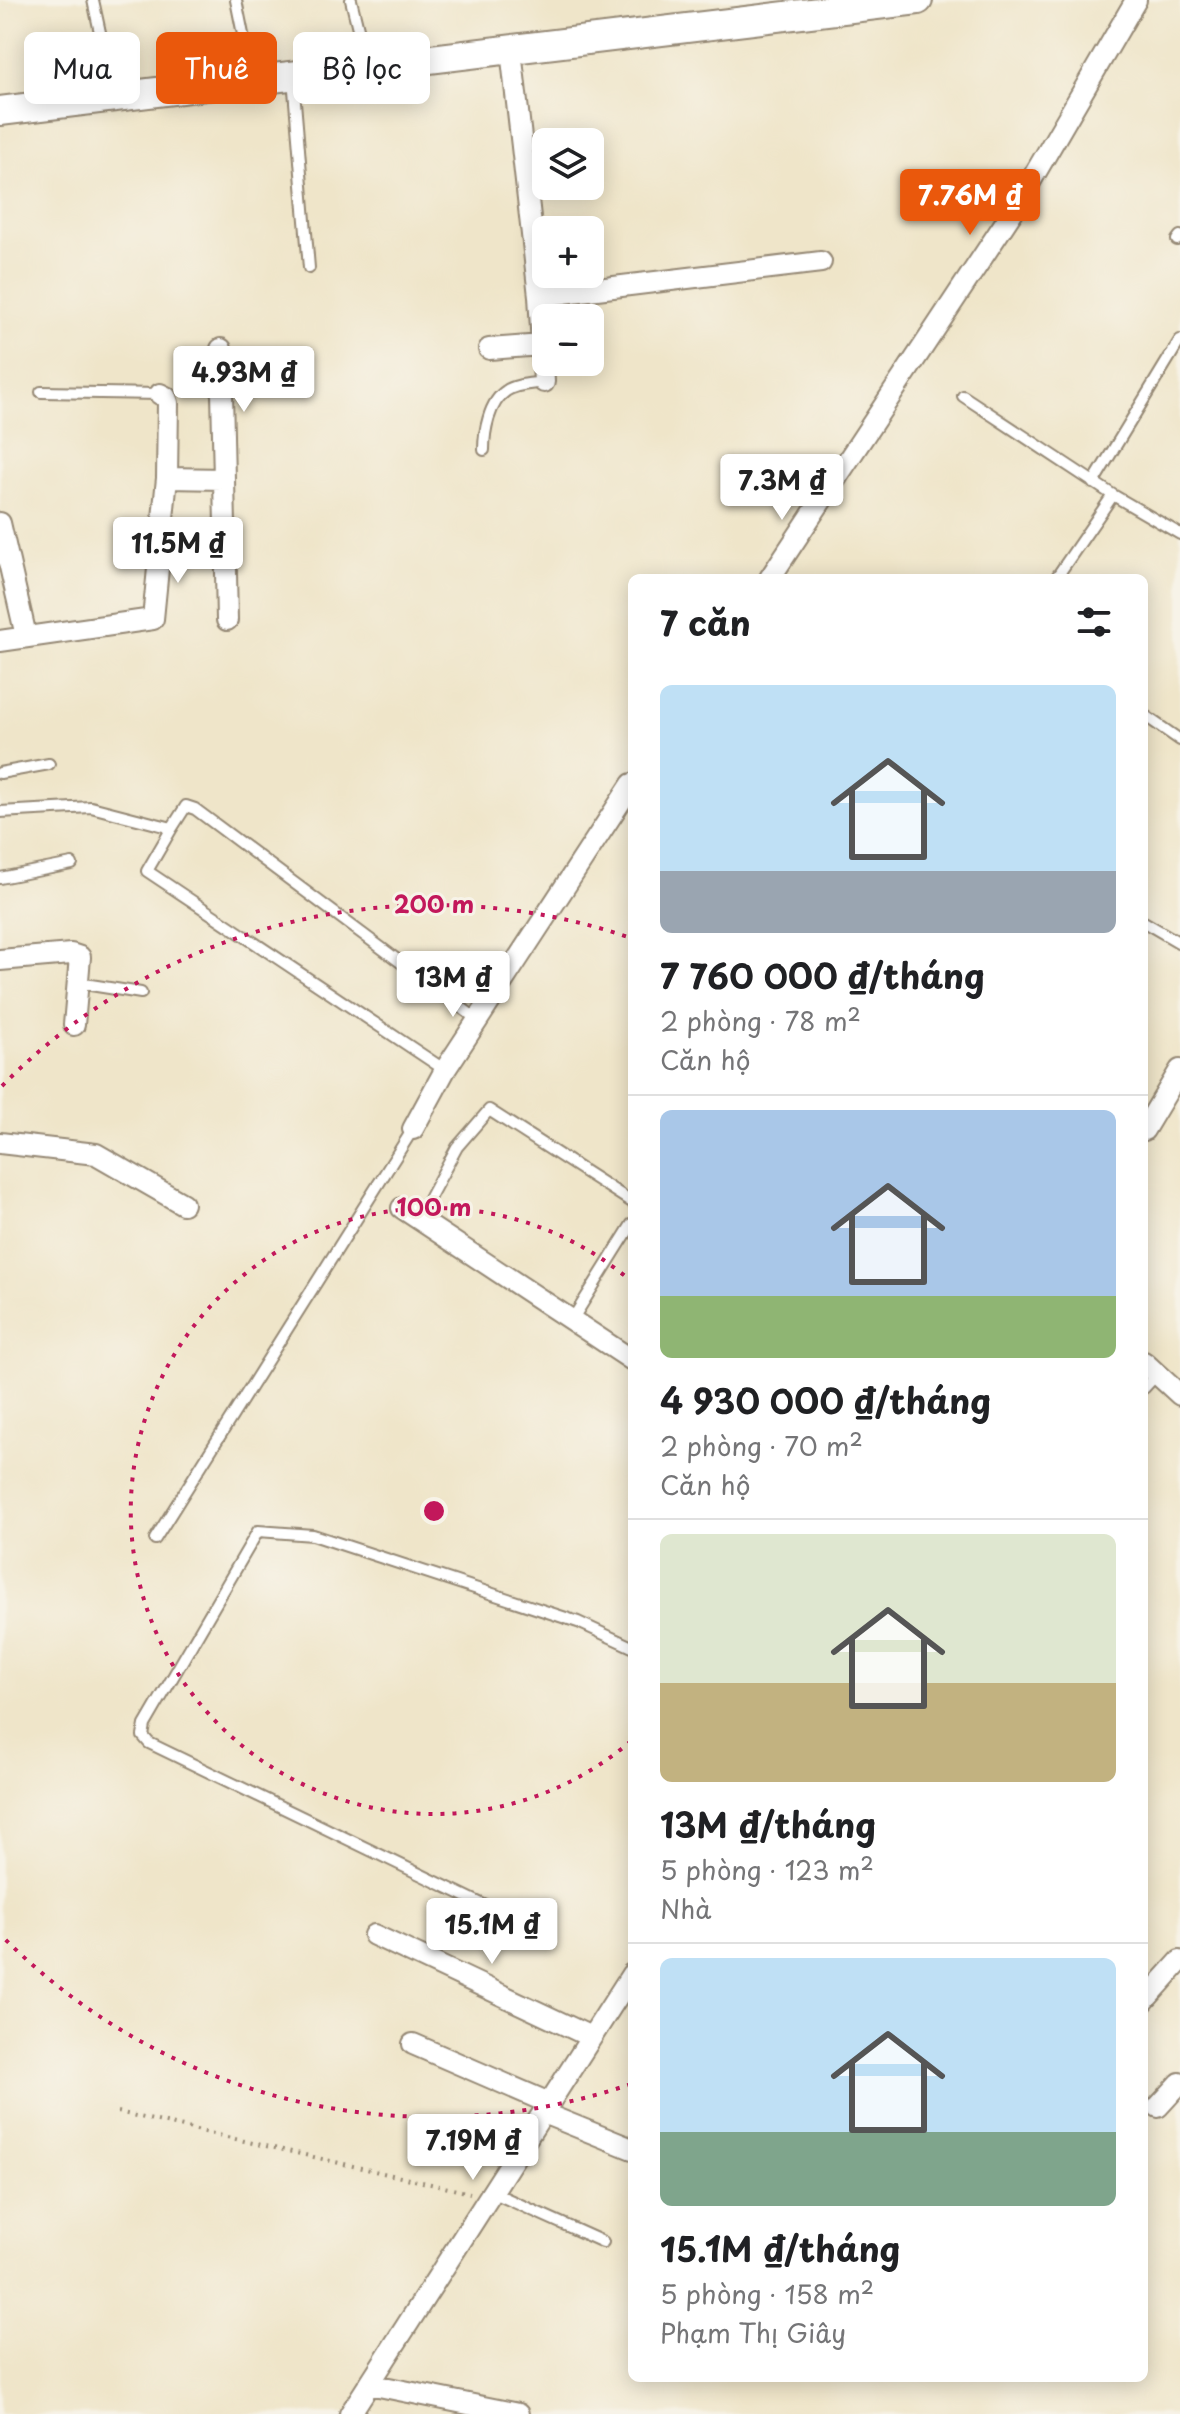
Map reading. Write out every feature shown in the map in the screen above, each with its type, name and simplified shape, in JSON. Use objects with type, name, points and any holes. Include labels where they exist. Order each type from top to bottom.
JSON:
[{"type":"street","points":[[430,60],[918,0]]},
{"type":"street","points":[[773,574],[1015,208],[1136,0]]},
{"type":"street","points":[[511,50],[539,304]]},
{"type":"street","points":[[277,79],[293,77]]},
{"type":"street","points":[[0,111],[67,104]]},
{"type":"street","points":[[539,296],[821,262]]},
{"type":"street","points":[[489,349],[532,346]]},
{"type":"street","points":[[221,349],[227,620]]},
{"type":"street","points":[[544,376],[544,382]]},
{"type":"street","points":[[0,641],[153,619],[167,478],[167,400],[160,394]]},
{"type":"street","points":[[167,478],[224,479]]},
{"type":"street","points":[[0,523],[26,636]]},
{"type":"street","points":[[413,1129],[445,1070],[628,790]]},
{"type":"street","points":[[0,960],[71,954],[80,957],[74,1025]]},
{"type":"street","points":[[1148,1121],[1174,1095],[1180,1070]]},
{"type":"street","points":[[0,1143],[96,1154],[183,1204]]},
{"type":"street","points":[[410,1214],[628,1357]]},
{"type":"street","points":[[1148,1375],[1180,1395]]},
{"type":"street","points":[[374,1935],[591,2037]]},
{"type":"street","points":[[1148,1997],[1180,1961]]},
{"type":"street","points":[[350,2414],[628,1980]]},
{"type":"street","points":[[413,2044],[628,2147]]},
{"type":"street","points":[[1158,2107],[1180,2083]]},
{"type":"street","points":[[369,2384],[518,2414]]},
{"type":"lane","points":[[93,0],[100,32]]},
{"type":"lane","points":[[236,0],[243,32]]},
{"type":"lane","points":[[351,0],[359,32]]},
{"type":"lane","points":[[295,104],[309,268]]},
{"type":"lane","points":[[1093,483],[1180,340]]},
{"type":"lane","points":[[484,450],[484,432],[501,396],[511,388],[544,382]]},
{"type":"lane","points":[[41,392],[160,394]]},
{"type":"lane","points":[[963,396],[1093,483],[1180,534]]},
{"type":"lane","points":[[1059,574],[1113,495]]},
{"type":"lane","points":[[1148,718],[1180,740]]},
{"type":"lane","points":[[0,773],[49,764]]},
{"type":"lane","points":[[445,1070],[147,871],[186,806],[195,809],[478,1020]]},
{"type":"lane","points":[[0,812],[91,807],[172,828]]},
{"type":"lane","points":[[0,878],[72,864]]},
{"type":"lane","points":[[1148,924],[1180,943]]},
{"type":"lane","points":[[78,983],[141,993]]},
{"type":"lane","points":[[410,1214],[457,1147],[489,1110],[628,1199]]},
{"type":"lane","points":[[155,1539],[413,1129]]},
{"type":"lane","points":[[572,1320],[628,1230]]},
{"type":"lane","points":[[525,1925],[149,1743],[143,1736],[145,1725],[258,1531],[313,1535],[578,1622],[628,1645]]},
{"type":"lane","points":[[489,2197],[603,2242]]},
{"type":"path","points":[[118,2112],[489,2197]]}]
